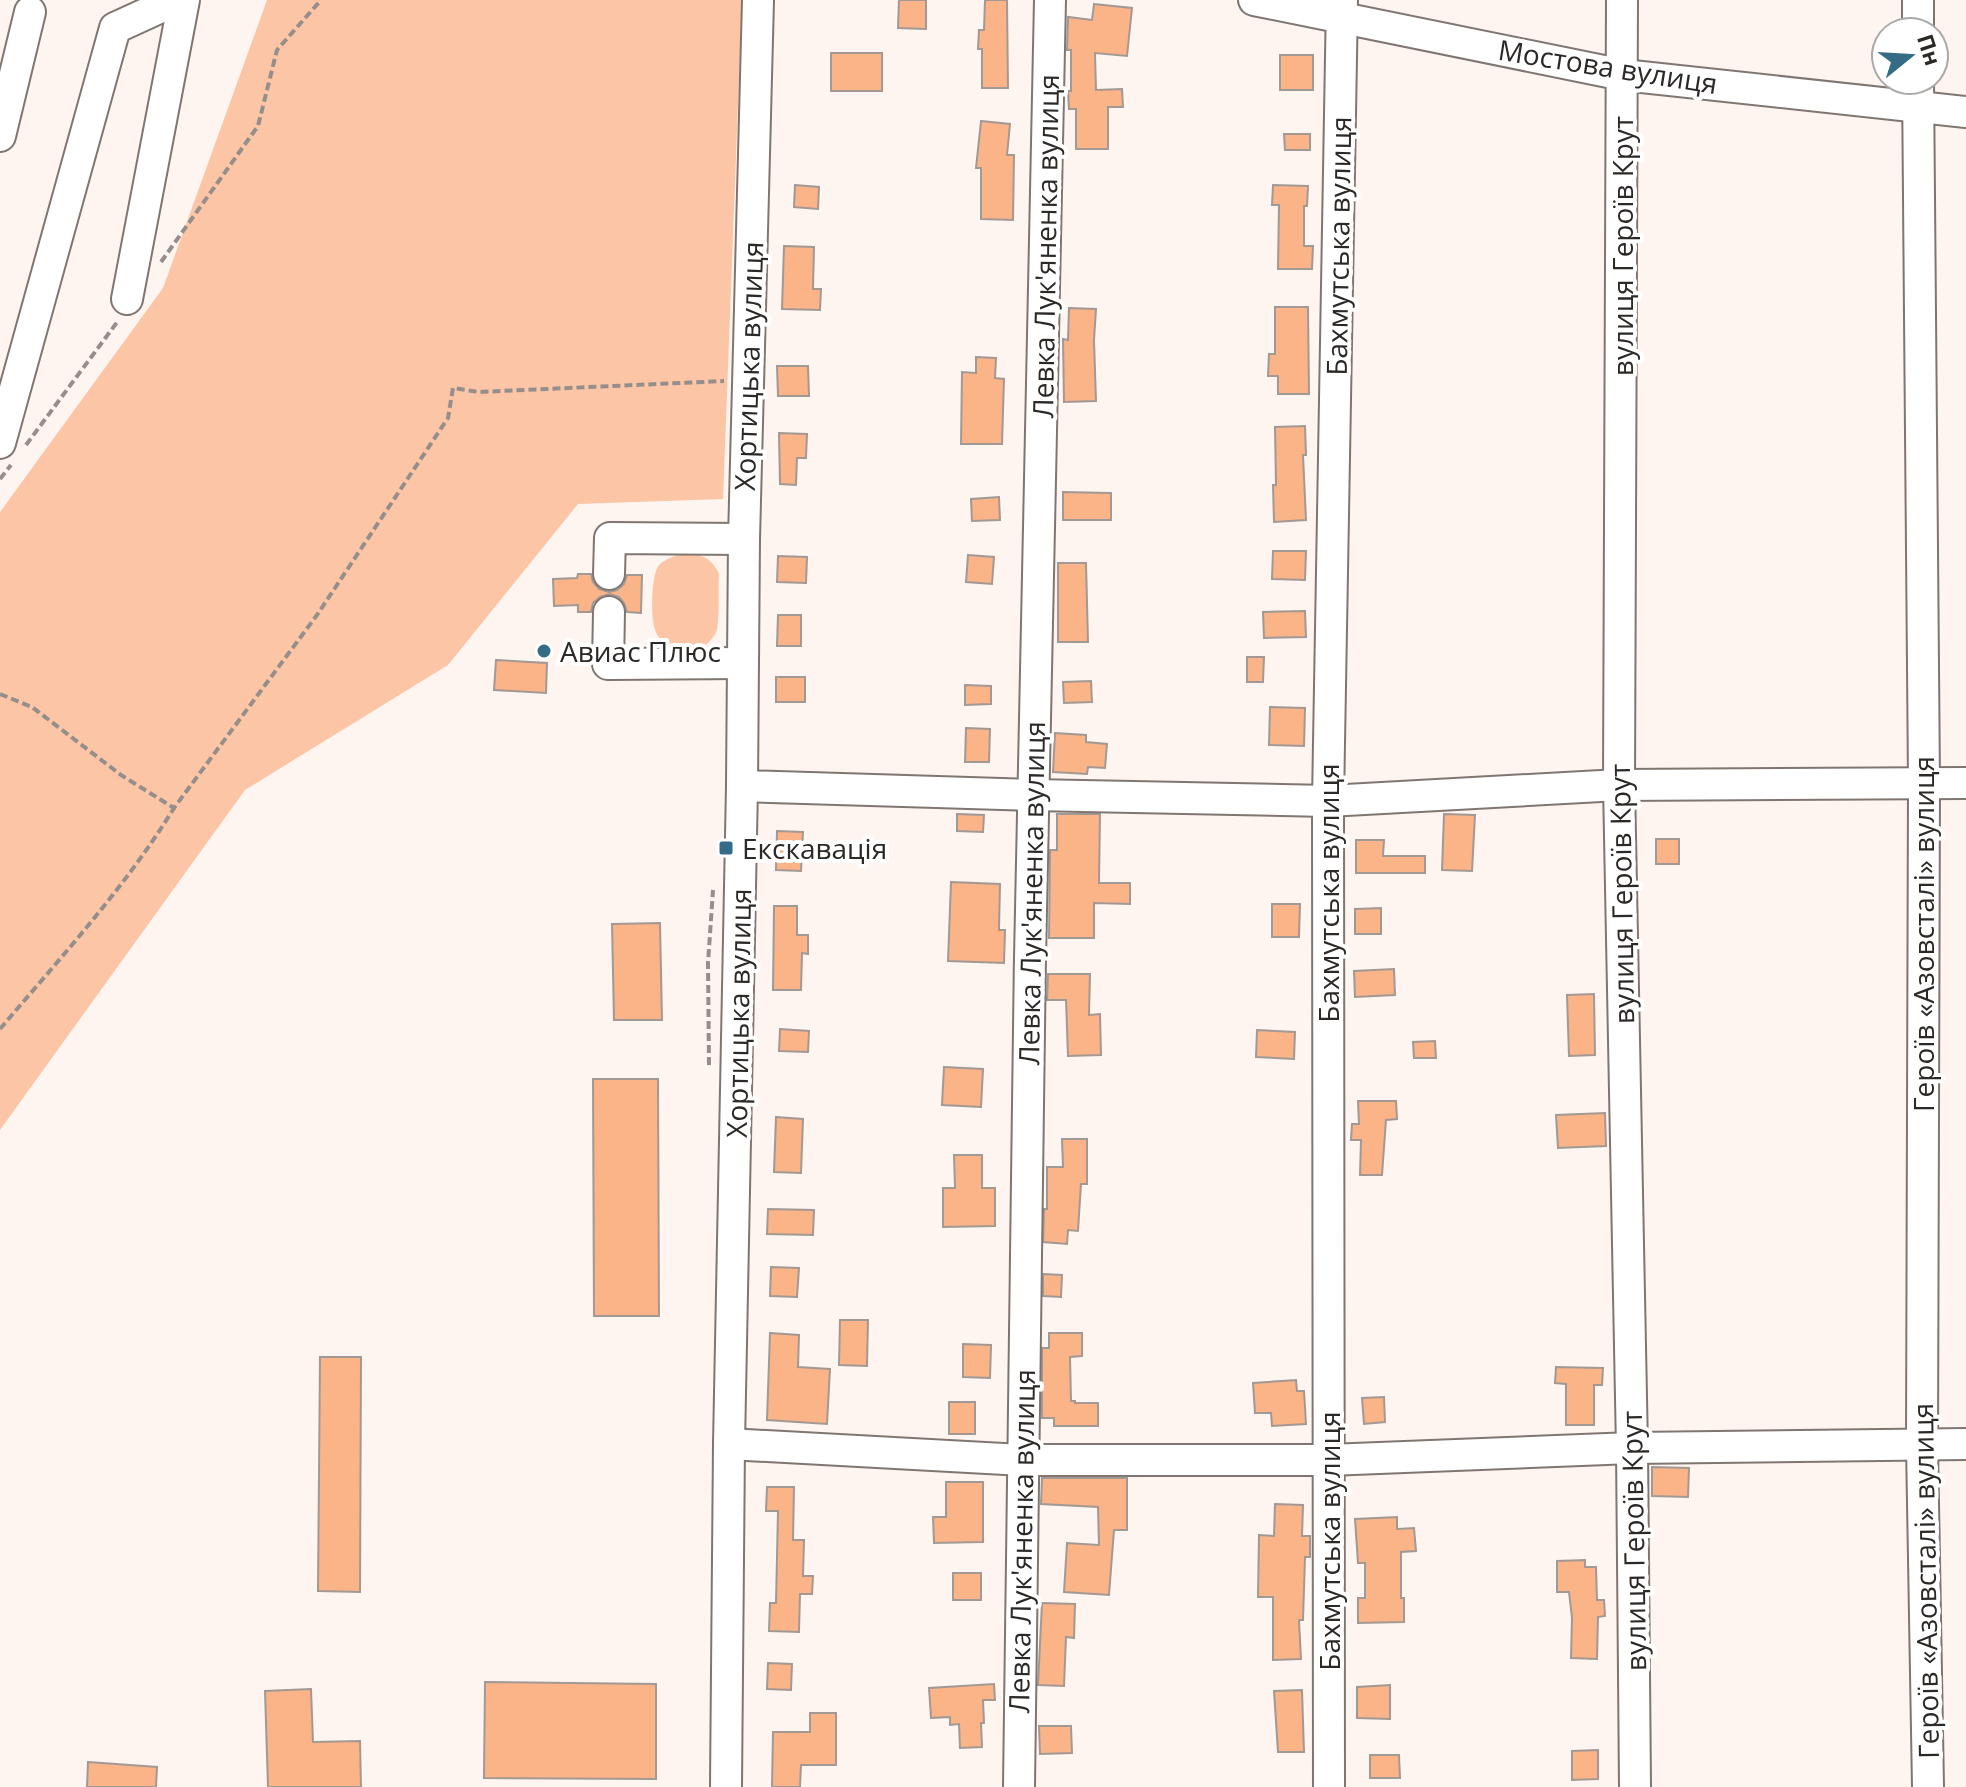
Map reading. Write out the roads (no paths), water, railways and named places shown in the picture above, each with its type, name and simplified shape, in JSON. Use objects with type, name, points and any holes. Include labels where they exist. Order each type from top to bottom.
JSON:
[{"type":"street","points":[[0,443],[115,28],[176,0]]},
{"type":"street","points":[[123,310],[184,0]]},
{"type":"street","name":"Хортицька вулиця","points":[[726,1787],[744,539],[758,0]]},
{"type":"street","name":"Левка Лук'яненка вулиця","points":[[1019,1787],[1032,795],[1050,0]]},
{"type":"street","name":"Мостова вулиця","points":[[1254,0],[1342,9],[1623,75],[1870,90]]},
{"type":"street","name":"вулиця Героїв Крут","points":[[1622,0],[1619,785],[1632,1448],[1635,1787]]},
{"type":"street","name":"Бахмутська вулиця","points":[[1329,1787],[1328,801],[1342,9]]},
{"type":"street","points":[[0,136],[30,12]]},
{"type":"street","name":"Героїв «Азовсталі» вулиця","points":[[1918,96],[1924,783],[1922,1445],[1928,1787]]},
{"type":"street","name":"Мостова вулиця","points":[[1926,96],[1966,112]]},
{"type":"street","points":[[609,574],[610,538],[744,539]]},
{"type":"street","points":[[609,612],[608,664],[742,663]]},
{"type":"street","points":[[742,786],[1328,801],[1619,785],[1966,783]]},
{"type":"street","points":[[729,1444],[1022,1460],[1328,1460],[1632,1448],[1966,1444]]},
{"type":"place","name":"Авиас Плюс","points":[[544,651]]},
{"type":"place","name":"Екскавація","points":[[726,848]]}]
